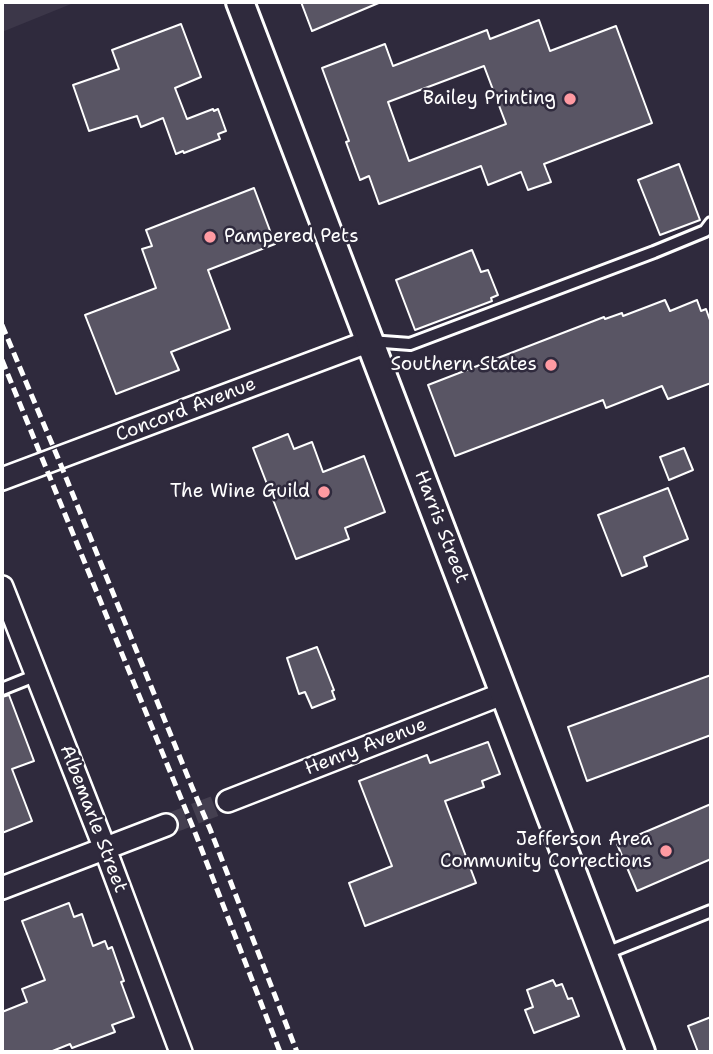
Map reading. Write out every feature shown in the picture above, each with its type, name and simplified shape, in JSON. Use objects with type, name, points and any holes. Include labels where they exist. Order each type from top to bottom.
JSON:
[{"type":"street","name":"Harris Street","points":[[240,2],[641,1052]]},
{"type":"street","name":"Concord Avenue","points":[[2,479],[370,341]]},
{"type":"street","name":"Albemarle Street","points":[[2,587],[181,1052]]},
{"type":"street","name":"Henry Avenue","points":[[228,801],[505,694]]},
{"type":"street","points":[[2,887],[166,825]]},
{"type":"lane","points":[[370,341],[410,344],[654,252],[705,231],[711,223]]},
{"type":"lane","points":[[2,689],[37,675]]},
{"type":"lane","points":[[604,954],[711,911]]},
{"type":"shaded area","points":[[2,2],[76,2],[2,32]]},
{"type":"building","points":[[301,2],[381,2],[312,31]]},
{"type":"building","name":"Bailey Printing","points":[[539,20],[550,51],[616,26],[652,123],[544,164],[551,182],[528,190],[521,172],[488,185],[481,166],[379,204],[369,176],[360,180],[346,142],[349,141],[322,68],[385,44],[393,66],[487,30],[490,39]],"holes":[[[484,66],[506,124],[409,161],[388,102]]]},
{"type":"building","points":[[181,24],[201,77],[175,88],[187,119],[218,109],[226,131],[218,134],[220,139],[176,154],[163,118],[141,127],[137,116],[89,131],[73,85],[119,69],[112,50]]},
{"type":"building","points":[[679,164],[700,220],[660,235],[638,180]]},
{"type":"building","points":[[254,188],[275,244],[208,270],[230,329],[171,352],[179,370],[116,394],[85,315],[156,288],[142,249],[152,246],[146,230]]},
{"type":"building","points":[[472,250],[481,272],[488,270],[498,295],[491,298],[492,301],[415,330],[396,280]]},
{"type":"building","name":"Southern States","points":[[665,300],[670,311],[697,300],[701,311],[706,309],[711,323],[711,383],[668,399],[662,386],[606,408],[603,400],[455,456],[428,385],[604,317],[605,319],[622,313],[623,316]]},
{"type":"building","name":"The Wine Guild","points":[[288,434],[294,449],[312,442],[323,472],[364,456],[385,512],[345,528],[349,539],[296,559],[253,448]]},
{"type":"building","points":[[684,448],[693,470],[669,480],[660,457]]},
{"type":"building","points":[[668,488],[688,539],[644,557],[647,566],[622,576],[598,515]]},
{"type":"building","points":[[317,647],[335,699],[312,708],[305,692],[299,694],[287,658]]},
{"type":"building","points":[[711,675],[711,735],[587,781],[568,727]]},
{"type":"building","points":[[9,695],[34,761],[12,769],[32,821],[2,833],[2,697]]},
{"type":"building","points":[[488,742],[500,774],[482,781],[484,787],[445,801],[476,883],[365,926],[349,883],[392,866],[359,781],[427,755],[430,763]]},
{"type":"building","name":"Jefferson Area Community Corrections","points":[[711,804],[711,859],[637,891],[617,844]]},
{"type":"building","points":[[69,903],[74,917],[82,914],[93,946],[105,941],[108,949],[112,947],[134,1017],[112,1025],[115,1032],[72,1048],[70,1044],[50,1052],[2,1052],[2,1012],[27,1002],[22,989],[45,980],[22,921]]},
{"type":"building","points":[[553,980],[556,986],[562,984],[568,999],[572,998],[579,1016],[534,1033],[525,1010],[533,1007],[527,990]]},
{"type":"building","points":[[711,1017],[711,1052],[698,1052],[688,1026]]},
{"type":"tunnel","points":[[166,825],[228,801]]},
{"type":"railway","points":[[2,325],[210,829],[297,1052]]},
{"type":"railway","points":[[2,360],[196,835],[280,1052]]},
{"type":"place","name":"Bailey Printing","points":[[570,99]]},
{"type":"place","name":"Pampered Pets","points":[[210,237]]},
{"type":"place","name":"Southern States","points":[[551,365]]},
{"type":"place","name":"The Wine Guild","points":[[324,492]]},
{"type":"place","name":"Jefferson Area Community Corrections","points":[[666,851]]}]
